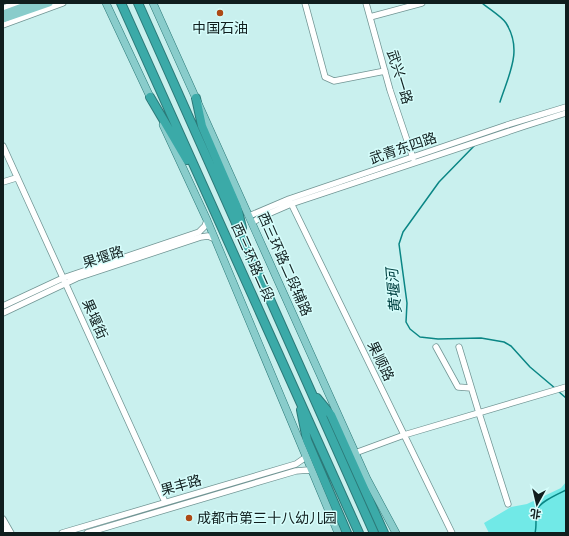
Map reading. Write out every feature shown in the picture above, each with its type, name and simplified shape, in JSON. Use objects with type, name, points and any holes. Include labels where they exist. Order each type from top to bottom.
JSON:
[{"type":"highway","name":"西三环路二段","points":[[121,3],[359,533]]},
{"type":"highway","name":"西三环路二段","points":[[138,3],[374,533]]},
{"type":"highway","points":[[150,97],[207,194]]},
{"type":"highway","points":[[196,98],[202,126],[237,208],[246,246]]},
{"type":"highway","points":[[310,390],[331,415],[384,533]]},
{"type":"highway","points":[[297,394],[307,440],[347,533]]},
{"type":"main road","points":[[3,19],[33,3]]},
{"type":"main road","points":[[3,14],[14,13],[49,3]]},
{"type":"main road","points":[[106,3],[207,220],[338,533]]},
{"type":"main road","name":"西三环路二段辅路","points":[[153,3],[355,453],[396,533]]},
{"type":"street","points":[[3,8],[18,3]]},
{"type":"street","points":[[3,25],[63,3]]},
{"type":"street","points":[[103,3],[110,10]]},
{"type":"street","points":[[305,3],[325,77],[334,81],[385,71]]},
{"type":"street","name":"武兴一路","points":[[366,3],[385,71],[413,158]]},
{"type":"street","points":[[370,17],[422,3]]},
{"type":"street","name":"武青东四路","points":[[251,220],[261,217],[290,201],[507,125],[566,107]]},
{"type":"street","name":"武青东四路","points":[[290,201],[566,113]]},
{"type":"street","name":"果堰街","points":[[3,146],[16,178],[165,502]]},
{"type":"street","points":[[3,182],[16,178]]},
{"type":"street","name":"果顺路","points":[[290,201],[452,533]]},
{"type":"street","name":"果堰路","points":[[3,306],[64,280],[199,232],[205,226],[207,220]]},
{"type":"street","name":"果堰路","points":[[3,313],[64,280],[77,278],[201,237],[208,236],[215,239]]},
{"type":"street","points":[[459,346],[508,504]]},
{"type":"street","points":[[436,347],[458,387],[471,388]]},
{"type":"street","points":[[355,453],[404,435],[566,387]]},
{"type":"street","name":"果丰路","points":[[62,533],[296,464],[306,457]]},
{"type":"street","name":"果丰路","points":[[87,533],[296,471],[312,471]]},
{"type":"street","points":[[3,519],[11,533]]},
{"type":"street","points":[[3,529],[5,533]]},
{"type":"shaded area","points":[[566,482],[566,533],[489,533],[484,523],[511,507],[527,504],[561,488]]},
{"type":"waterway","name":"黄堰河","points":[[482,3],[504,20],[511,33],[514,43],[513,62],[500,102]]},
{"type":"waterway","name":"黄堰河","points":[[475,145],[439,182],[403,232],[399,244],[407,303],[406,322],[410,329],[420,337],[438,339],[481,338],[504,342],[511,346],[530,367],[556,389]]},
{"type":"waterway","name":"黄堰河","points":[[558,391],[566,398]]},
{"type":"waterway","name":"黄堰河","points":[[535,533],[536,513],[538,507],[549,498],[566,490]]},
{"type":"place","name":"中国石油","points":[[220,13]]},
{"type":"place","name":"成都市第三十八幼儿园","points":[[189,518]]}]
